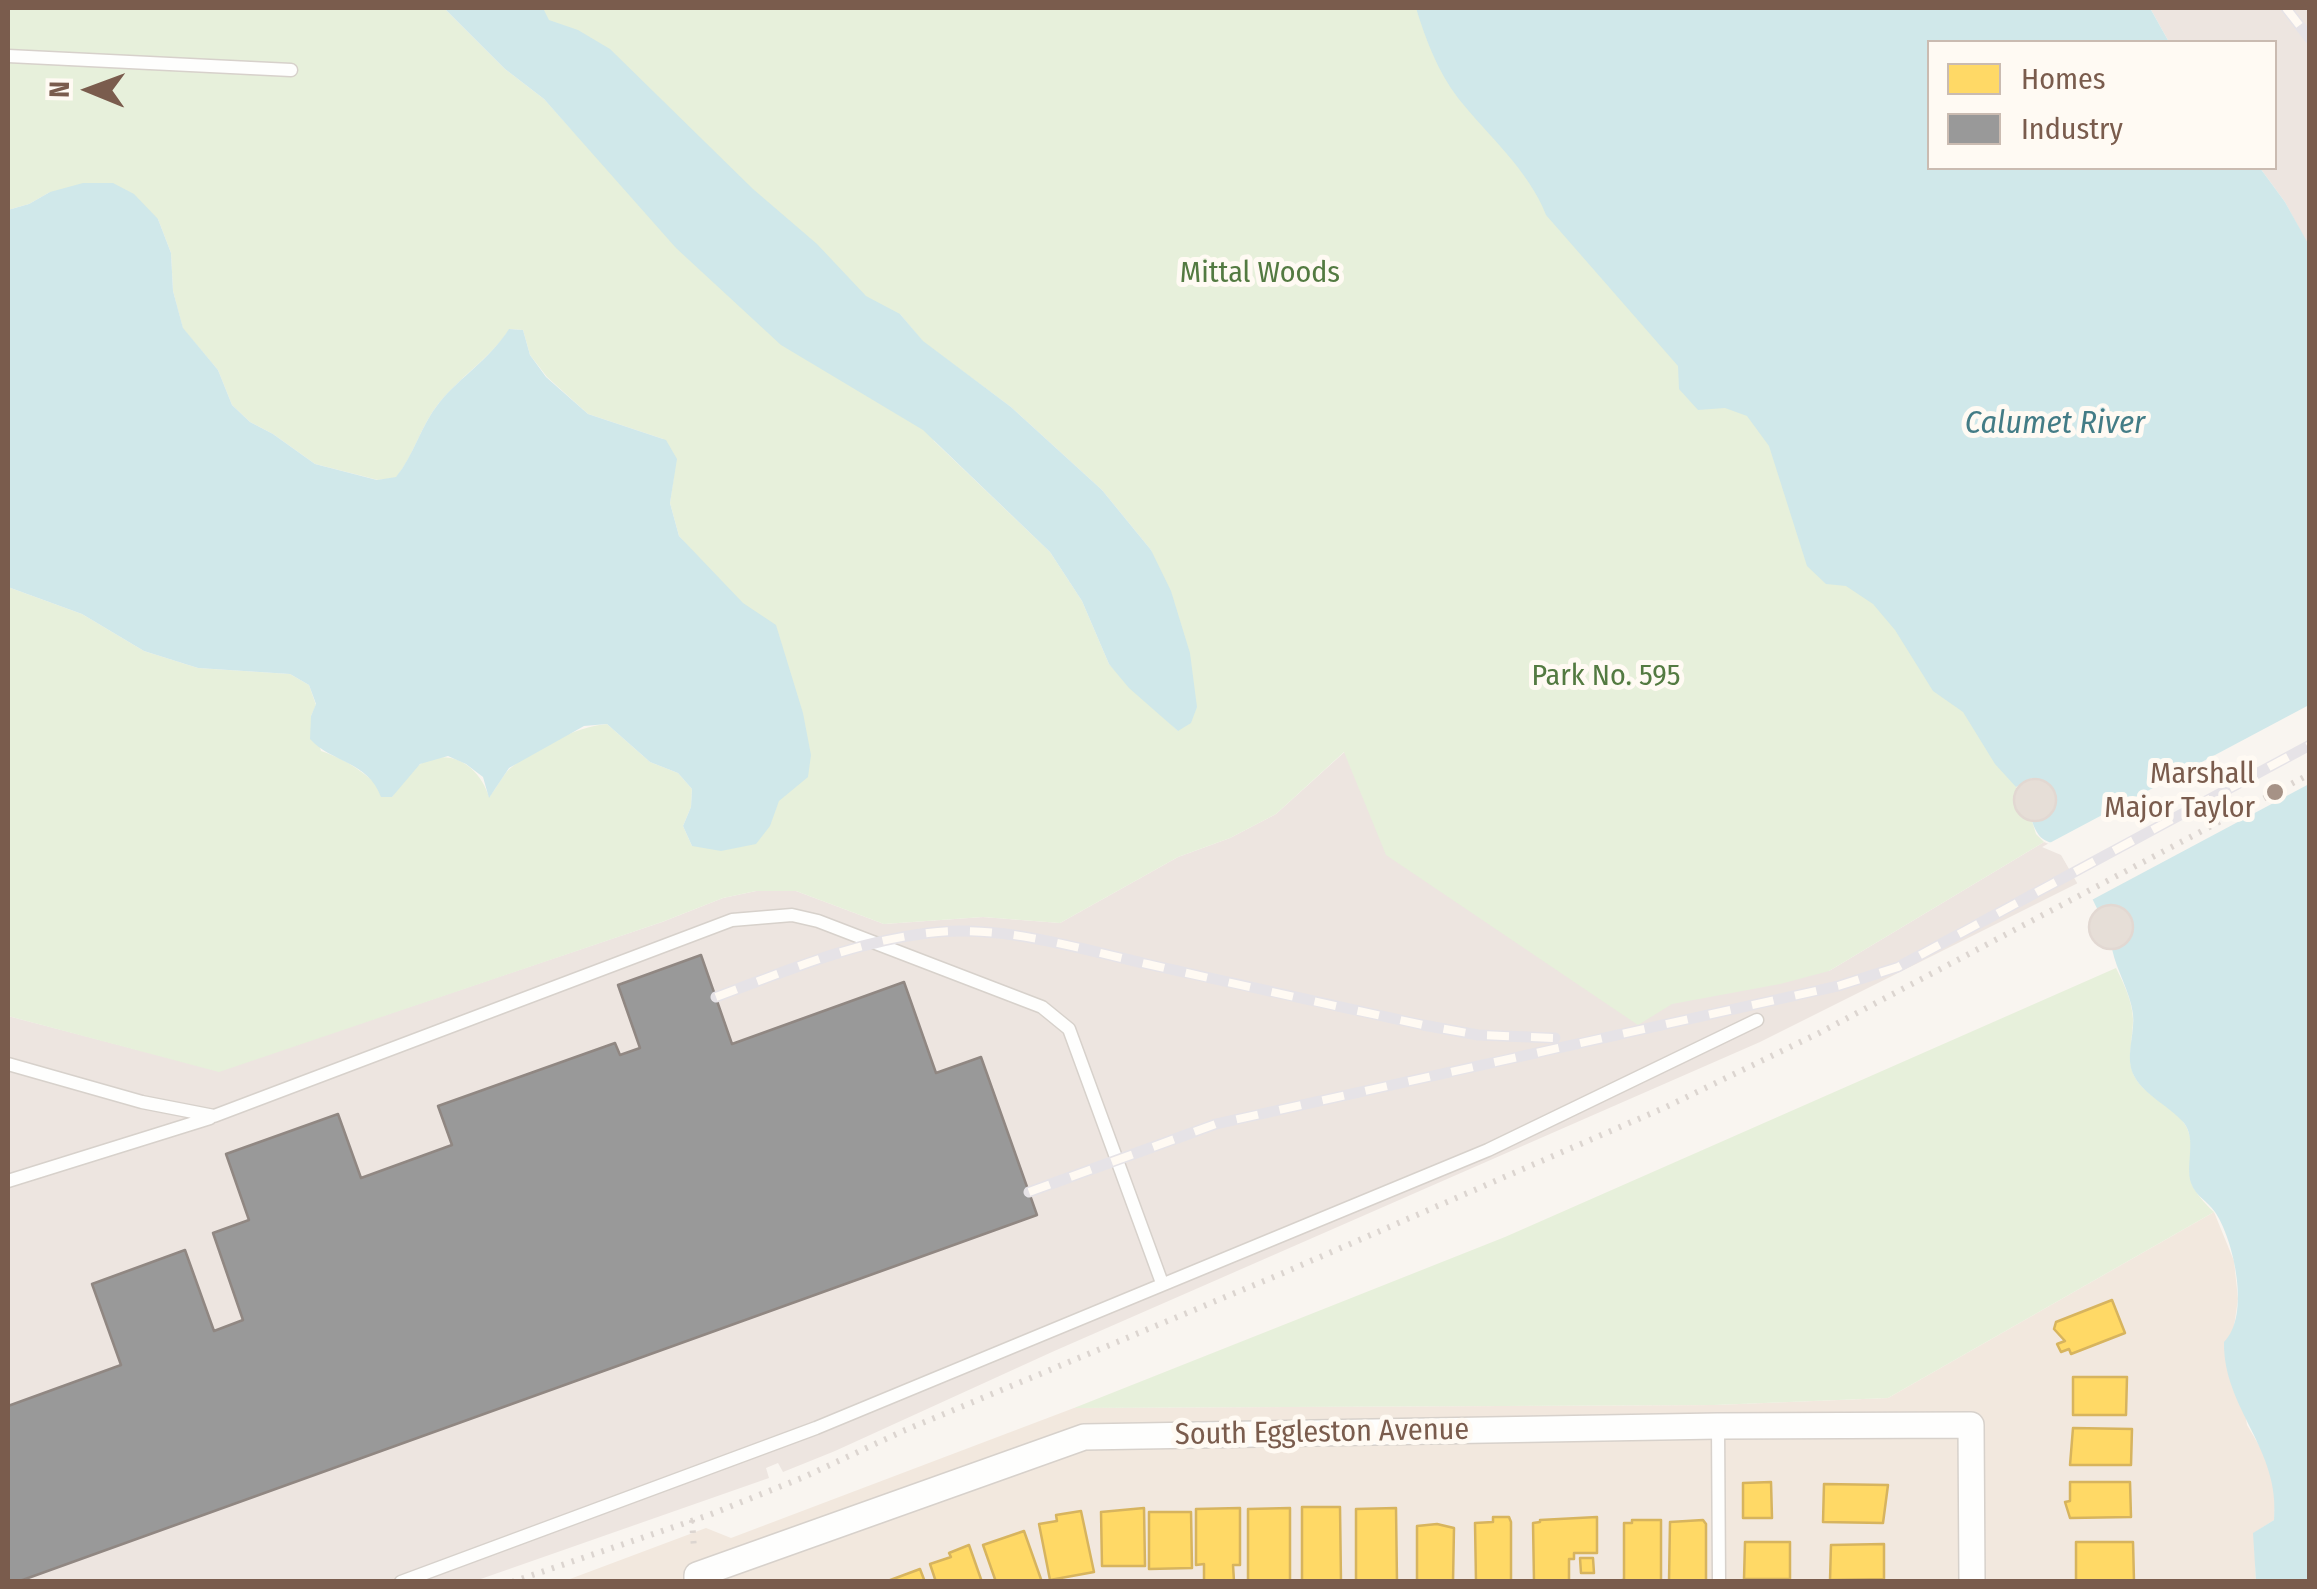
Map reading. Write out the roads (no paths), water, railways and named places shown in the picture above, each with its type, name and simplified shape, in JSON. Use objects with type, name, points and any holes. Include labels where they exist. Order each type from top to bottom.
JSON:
[{"type":"street","name":"South Eggleston Avenue","points":[[696,1579],[1084,1437],[1971,1425],[1972,1582]]},
{"type":"lane","points":[[8,56],[291,70]]},
{"type":"lane","points":[[8,1182],[214,1116],[732,920],[792,915],[818,921],[1042,1007],[1068,1029],[1162,1284]]},
{"type":"lane","points":[[401,1582],[816,1428],[1488,1150],[1757,1020]]},
{"type":"lane","points":[[8,1064],[142,1102],[214,1116]]},
{"type":"lane","points":[[1718,1426],[1719,1582]]},
{"type":"water","points":[[444,8],[543,8],[549,20],[578,30],[610,49],[753,189],[817,244],[866,296],[900,314],[923,341],[1011,407],[1102,490],[1151,550],[1171,591],[1190,653],[1197,707],[1191,723],[1178,731],[1129,688],[1109,664],[1082,601],[1050,552],[923,430],[781,345],[676,248],[544,99],[505,69]]},
{"type":"water","name":"Calumet River","points":[[1416,8],[2150,8],[2168,40],[1927,40],[1927,170],[2261,170],[2285,202],[2310,247],[2309,1581],[2256,1581],[2253,1533],[2274,1520],[2274,1495],[2261,1450],[2226,1366],[2224,1342],[2237,1315],[2237,1278],[2222,1225],[2191,1183],[2188,1130],[2178,1116],[2140,1084],[2131,1068],[2133,1014],[2112,949],[2130,939],[2132,919],[2116,905],[2098,910],[2071,858],[2035,829],[2032,821],[2050,815],[2055,805],[2051,787],[2032,778],[2016,787],[1995,764],[1963,712],[1933,691],[1895,630],[1873,604],[1846,586],[1826,584],[1807,566],[1769,446],[1747,416],[1725,408],[1698,410],[1679,389],[1678,366],[1546,215],[1529,183],[1451,87],[1433,54]]},
{"type":"water","points":[[83,183],[113,183],[134,194],[158,219],[171,253],[173,291],[183,328],[218,370],[232,405],[250,422],[315,464],[377,480],[396,477],[439,403],[509,329],[523,330],[530,355],[546,377],[588,414],[666,440],[677,459],[670,503],[679,536],[743,603],[776,625],[803,713],[811,755],[808,777],[779,801],[770,826],[756,844],[721,851],[692,846],[683,826],[691,807],[692,789],[678,773],[650,762],[607,724],[584,726],[509,768],[489,798],[483,777],[448,756],[420,764],[392,797],[381,797],[368,776],[310,739],[316,704],[309,685],[290,674],[198,668],[144,651],[82,614],[8,587],[8,210]]},
{"type":"railway","points":[[2286,8],[2310,39]]},
{"type":"railway","points":[[1029,1192],[1216,1124],[1838,986],[1898,967],[2310,745]]},
{"type":"railway","points":[[716,997],[874,943],[928,933],[983,932],[1066,945],[1423,1025],[1478,1035],[1555,1038]]},
{"type":"place","name":"Marshall Major Taylor","points":[[2275,792]]},
{"type":"park label","name":"Mittal Woods","points":[[1260,274]]},
{"type":"park label","name":"Park No. 595","points":[[1606,677]]}]
